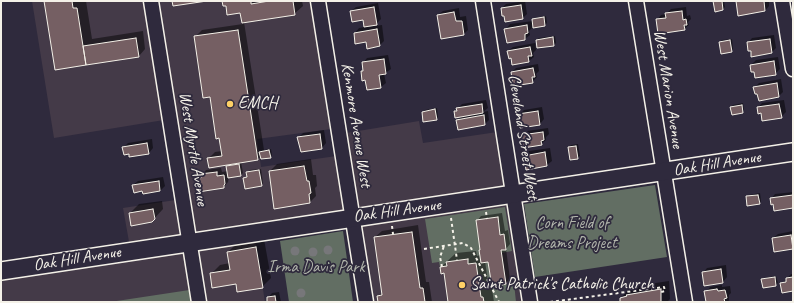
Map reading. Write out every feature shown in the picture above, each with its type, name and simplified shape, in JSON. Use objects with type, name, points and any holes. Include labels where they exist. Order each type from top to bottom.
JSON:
[{"type":"street","name":"West Myrtle Avenue","points":[[151,1],[198,302]]},
{"type":"street","name":"Kenmore Avenue West","points":[[318,1],[366,302]]},
{"type":"street","name":"Cleveland Street West","points":[[483,1],[530,302]]},
{"type":"street","name":"West Marion Avenue","points":[[636,1],[684,302]]},
{"type":"street","points":[[782,1],[793,69]]},
{"type":"street","name":"Oak Hill Avenue","points":[[1,271],[793,152]]},
{"type":"path","points":[[449,204],[457,260]]},
{"type":"path","points":[[392,224],[393,234]]},
{"type":"path","points":[[424,249],[463,243],[471,248],[499,302]]},
{"type":"path","points":[[442,266],[440,257],[444,246]]},
{"type":"path","points":[[550,302],[664,286],[664,289]]},
{"type":"path","points":[[661,292],[665,291],[664,289],[671,288]]},
{"type":"shaded area","points":[[32,1],[318,1],[339,128],[257,139],[261,167],[343,155],[340,134],[419,121],[423,143],[504,131],[530,302],[366,302],[353,218],[254,233],[265,302],[1,302],[1,271],[131,253],[123,208],[182,199],[170,119],[54,138]]},
{"type":"green space","name":"Corn Field of Dreams Project","points":[[655,185],[667,257],[535,277],[524,204]]},
{"type":"green space","points":[[505,207],[512,251],[501,253],[501,250],[506,249],[504,235],[500,235],[497,217],[476,221],[479,251],[481,263],[488,262],[492,286],[514,283],[516,302],[484,302],[483,297],[481,297],[476,263],[468,264],[467,259],[447,262],[447,266],[440,267],[439,262],[432,263],[425,219]]},
{"type":"green space","name":"Irma Davis Park","points":[[343,231],[353,302],[289,302],[280,241]]},
{"type":"green space","points":[[196,289],[198,302],[110,302]]},
{"type":"building","points":[[44,1],[72,1],[73,8],[77,8],[86,65],[55,70]]},
{"type":"building","points":[[172,1],[207,1],[173,6]]},
{"type":"building","points":[[222,1],[251,1],[251,4],[269,1],[293,1],[295,15],[242,23],[240,13],[227,15],[226,6],[223,6]]},
{"type":"building","points":[[713,1],[722,1],[723,10],[715,12]]},
{"type":"building","points":[[736,1],[764,1],[765,11],[738,16]]},
{"type":"building","points":[[521,5],[523,19],[505,22],[504,16],[502,16],[501,8]]},
{"type":"building","points":[[374,7],[377,25],[364,27],[363,20],[352,22],[350,11]]},
{"type":"building","points":[[682,11],[683,20],[686,19],[687,25],[684,25],[685,30],[658,34],[656,19],[666,18],[665,13]]},
{"type":"building","points":[[454,12],[456,21],[462,21],[464,35],[441,39],[437,15]]},
{"type":"building","points":[[544,17],[545,26],[533,28],[532,19]]},
{"type":"building","points":[[527,25],[528,33],[525,34],[525,40],[507,43],[504,29]]},
{"type":"building","points":[[377,29],[380,46],[367,49],[366,42],[355,44],[354,33]]},
{"type":"building","name":"EMCH","points":[[238,30],[258,160],[209,168],[207,158],[222,156],[219,138],[216,139],[210,97],[203,98],[194,36]]},
{"type":"building","points":[[553,37],[554,46],[537,48],[536,40]]},
{"type":"building","points":[[136,38],[139,57],[86,65],[83,46]]},
{"type":"building","points":[[770,39],[772,53],[751,57],[751,51],[748,51],[747,42]]},
{"type":"building","points":[[730,40],[732,52],[721,54],[719,42]]},
{"type":"building","points":[[530,47],[532,56],[528,56],[529,62],[512,65],[511,58],[509,59],[507,51]]},
{"type":"building","points":[[384,59],[386,74],[379,75],[381,88],[367,90],[365,80],[362,81],[362,62]]},
{"type":"building","points":[[774,61],[776,75],[755,78],[754,72],[751,72],[750,65]]},
{"type":"building","points":[[533,68],[535,77],[532,77],[533,83],[513,86],[511,72]]},
{"type":"building","points":[[777,83],[779,97],[759,101],[753,87]]},
{"type":"building","points":[[482,104],[483,113],[455,118],[454,111],[457,111],[456,108]]},
{"type":"building","points":[[779,104],[782,118],[762,121],[761,113],[758,114],[757,107]]},
{"type":"building","points":[[742,105],[743,113],[732,115],[730,107]]},
{"type":"building","points":[[435,109],[437,120],[423,122],[422,112]]},
{"type":"building","points":[[538,111],[540,125],[520,128],[518,114]]},
{"type":"building","points":[[484,115],[485,125],[458,130],[456,120]]},
{"type":"building","points":[[543,132],[544,140],[541,141],[542,145],[523,148],[521,135]]},
{"type":"building","points":[[320,134],[322,149],[301,152],[297,137]]},
{"type":"building","points":[[147,143],[149,154],[129,157],[129,154],[124,155],[122,147]]},
{"type":"building","points":[[576,146],[578,159],[570,160],[568,147]]},
{"type":"building","points":[[269,150],[271,158],[261,159],[259,152]]},
{"type":"building","points":[[545,152],[547,166],[526,170],[524,156]]},
{"type":"building","points":[[239,164],[241,176],[228,178],[226,166]]},
{"type":"building","points":[[304,166],[311,193],[309,194],[310,203],[274,209],[269,171]]},
{"type":"building","points":[[259,170],[262,186],[245,189],[243,178],[247,177],[246,172]]},
{"type":"building","points":[[217,172],[217,176],[224,175],[224,188],[198,192],[196,182],[198,182],[197,178],[201,178],[200,174]]},
{"type":"building","points":[[159,181],[160,191],[143,194],[142,191],[134,193],[132,185]]},
{"type":"building","points":[[758,195],[760,204],[747,206],[746,196]]},
{"type":"building","points":[[793,195],[793,208],[774,211],[770,198]]},
{"type":"building","points":[[153,209],[155,219],[152,222],[131,226],[129,213]]},
{"type":"building","points":[[498,217],[500,235],[504,234],[506,250],[501,250],[506,284],[492,287],[488,262],[481,263],[476,220]]},
{"type":"building","points":[[412,232],[420,288],[423,288],[425,302],[378,302],[377,296],[382,295],[374,237]]},
{"type":"building","points":[[791,235],[793,249],[774,252],[772,238]]},
{"type":"building","points":[[256,247],[263,288],[237,292],[236,284],[212,288],[210,273],[230,270],[227,252]]},
{"type":"building","name":"Saint Patrick's Catholic Church","points":[[468,259],[468,264],[476,263],[481,297],[483,297],[484,302],[448,302],[444,273],[441,274],[440,267],[447,266],[446,262]]},
{"type":"building","points":[[721,269],[723,283],[704,286],[702,272]]},
{"type":"building","points":[[775,277],[776,286],[763,288],[761,279]]},
{"type":"building","points":[[793,277],[793,291],[782,293],[780,283],[786,282],[786,278]]},
{"type":"building","points":[[661,289],[661,302],[620,302],[620,298],[627,296],[626,295]]},
{"type":"building","points":[[717,289],[718,291],[725,290],[727,298],[724,299],[725,302],[706,302],[704,291]]},
{"type":"building","points":[[275,296],[276,302],[266,302],[267,297]]},
{"type":"place","name":"EMCH","points":[[230,104]]},
{"type":"place","name":"Saint Patrick's Catholic Church","points":[[462,285]]}]
